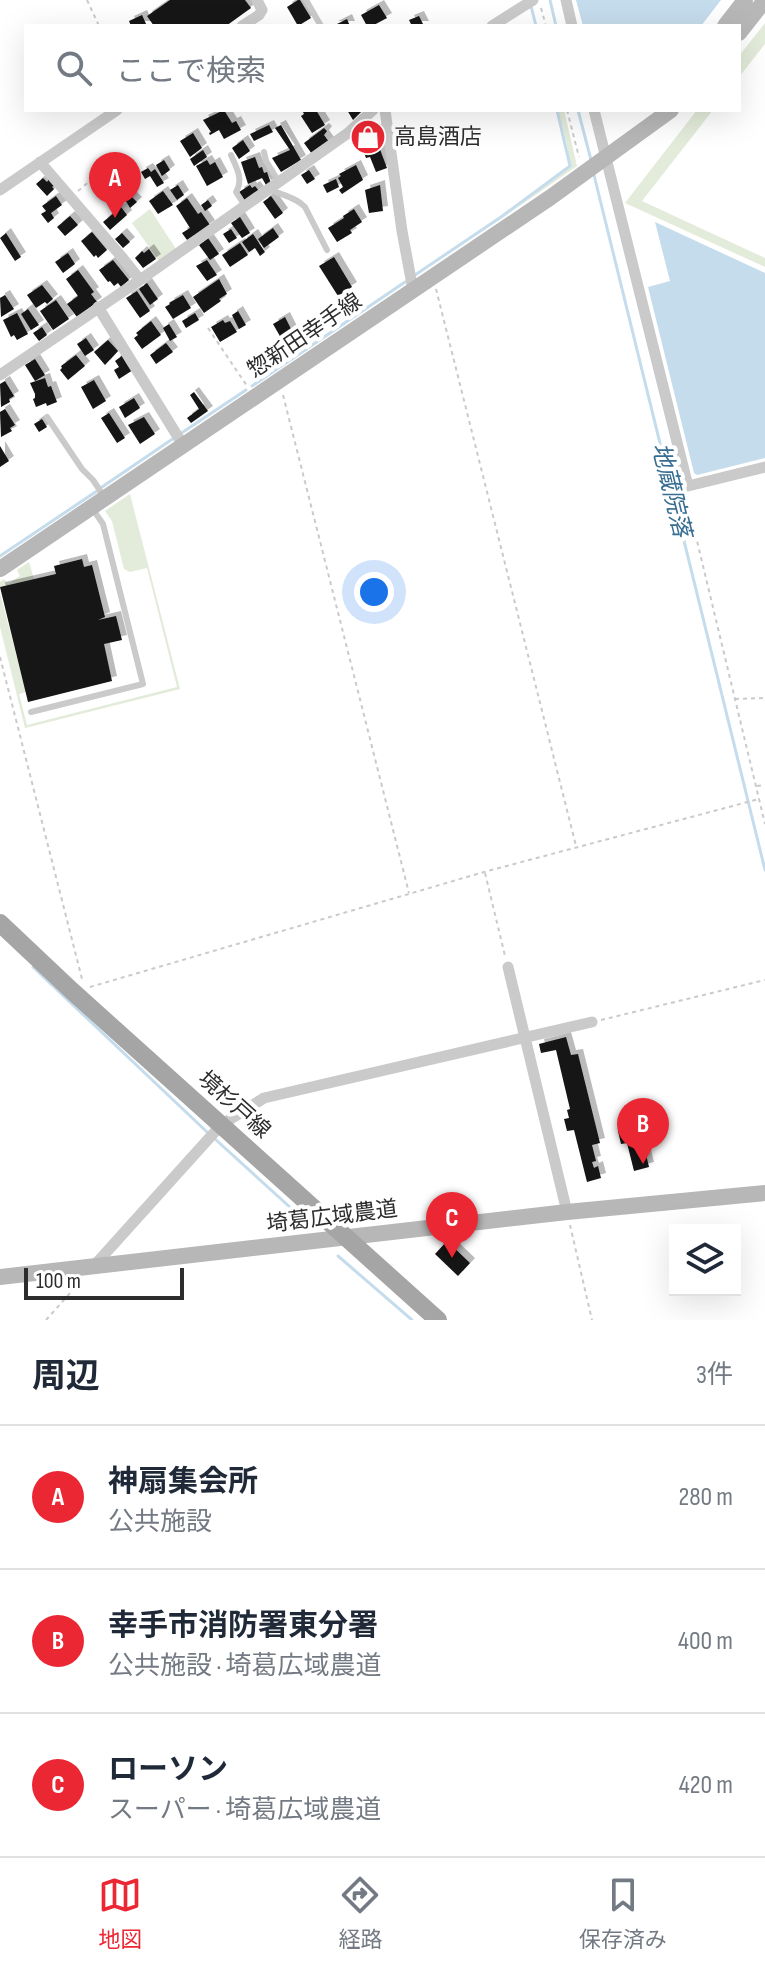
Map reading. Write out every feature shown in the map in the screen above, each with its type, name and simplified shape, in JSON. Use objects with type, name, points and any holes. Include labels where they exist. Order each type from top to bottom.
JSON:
[{"type":"main road","points":[[727,24],[745,0]]},
{"type":"main road","points":[[741,30],[765,0]]},
{"type":"main road","name":"惣新田幸手線","points":[[634,138],[658,112]]},
{"type":"main road","name":"惣新田幸手線","points":[[0,569],[433,277],[668,112]]},
{"type":"main road","name":"境杉戸線","points":[[0,923],[438,1320]]},
{"type":"main road","name":"埼葛広域農道","points":[[0,1277],[567,1212],[765,1193]]},
{"type":"street","points":[[245,24],[262,10],[257,0]]},
{"type":"street","points":[[495,24],[533,0]]},
{"type":"street","points":[[566,0],[572,24]]},
{"type":"street","points":[[0,190],[114,112]]},
{"type":"street","points":[[0,375],[274,186],[348,133],[371,112]]},
{"type":"street","points":[[385,112],[413,290]]},
{"type":"street","points":[[594,112],[594,166],[688,486],[765,467]]},
{"type":"street","points":[[40,162],[140,280]]},
{"type":"street","points":[[98,307],[183,445]]},
{"type":"street","points":[[508,967],[567,1212]]},
{"type":"street","points":[[93,1267],[221,1125],[264,1098],[592,1022]]},
{"type":"lane","points":[[306,0],[320,24]]},
{"type":"lane","points":[[264,152],[274,186],[282,196],[300,201],[305,207],[327,250]]},
{"type":"lane","points":[[231,155],[240,179],[236,192],[245,206]]},
{"type":"lane","points":[[31,712],[143,684],[93,480],[47,417]]},
{"type":"path","points":[[87,0],[98,24]]},
{"type":"path","points":[[539,0],[545,24]]},
{"type":"path","points":[[568,112],[594,166]]},
{"type":"path","points":[[71,198],[103,170],[116,184]]},
{"type":"path","points":[[433,277],[576,847]]},
{"type":"path","points":[[208,328],[255,396]]},
{"type":"path","points":[[279,381],[409,894]]},
{"type":"path","points":[[688,486],[686,495],[765,824]]},
{"type":"path","points":[[0,657],[84,988],[484,872],[759,799]]},
{"type":"path","points":[[735,699],[765,698]]},
{"type":"path","points":[[756,786],[765,785]]},
{"type":"path","points":[[484,872],[508,967]]},
{"type":"path","points":[[592,1022],[765,980]]},
{"type":"path","points":[[567,1212],[592,1320]]},
{"type":"path","points":[[46,1320],[93,1267]]},
{"type":"green space","points":[[765,23],[765,44],[741,74],[741,53]]},
{"type":"green space","points":[[559,112],[564,112],[577,166],[501,219],[570,167]]},
{"type":"green space","points":[[695,112],[711,112],[642,201],[765,258],[765,267],[625,203]]},
{"type":"green space","points":[[150,209],[176,249],[159,261],[132,223]]},
{"type":"green space","points":[[130,494],[180,689],[25,728],[0,627],[0,593],[26,692],[19,694],[27,725],[177,687],[147,568],[130,572],[124,569],[112,521],[105,511]]},
{"type":"green space","points":[[29,562],[34,579],[0,587],[4,579],[8,584],[20,576],[17,570]]},
{"type":"water","points":[[576,0],[721,0],[703,24],[582,24]]},
{"type":"water","points":[[655,222],[765,273],[765,458],[697,475],[694,473],[648,287],[670,281]]},
{"type":"building","points":[[170,0],[245,0],[251,8],[229,24],[153,24],[147,16]]},
{"type":"building","points":[[300,0],[311,18],[297,24],[287,7]]},
{"type":"building","points":[[379,5],[387,18],[376,24],[366,24],[361,15]]},
{"type":"building","points":[[142,15],[146,24],[130,24],[129,21]]},
{"type":"building","points":[[419,16],[423,24],[411,24],[409,20]]},
{"type":"building","points":[[225,112],[241,130],[224,139],[219,130],[210,135],[203,120]]},
{"type":"building","points":[[317,112],[325,125],[312,133],[301,116]]},
{"type":"building","points":[[348,112],[361,112],[353,120]]},
{"type":"building","points":[[269,125],[273,132],[254,141],[250,134]]},
{"type":"building","points":[[281,125],[301,160],[281,172],[272,158],[290,150],[275,128]]},
{"type":"building","points":[[324,128],[329,142],[312,154],[304,143]]},
{"type":"building","points":[[378,128],[383,142],[378,144],[387,168],[376,172],[370,157],[366,158],[358,136]]},
{"type":"building","points":[[193,133],[202,148],[190,157],[180,141]]},
{"type":"building","points":[[243,140],[250,151],[239,159],[232,148]]},
{"type":"building","points":[[203,150],[207,157],[194,166],[190,159]]},
{"type":"building","points":[[255,157],[271,183],[266,185],[262,178],[248,184],[241,162]]},
{"type":"building","points":[[164,160],[170,170],[162,176],[156,165]]},
{"type":"building","points":[[207,160],[210,165],[215,162],[223,177],[207,186],[196,166]]},
{"type":"building","points":[[356,165],[363,180],[342,194],[339,174]]},
{"type":"building","points":[[148,168],[151,172],[155,169],[164,183],[157,187],[150,176],[145,179],[141,172]]},
{"type":"building","points":[[309,170],[315,179],[307,184],[301,175]]},
{"type":"building","points":[[43,178],[55,185],[47,196],[36,184]]},
{"type":"building","points":[[336,179],[339,187],[327,193],[323,185]]},
{"type":"building","points":[[121,184],[130,192],[128,197],[130,195],[137,202],[130,208],[124,198],[121,200],[115,193]]},
{"type":"building","points":[[178,185],[184,195],[177,200],[170,190]]},
{"type":"building","points":[[250,185],[259,191],[245,201],[239,192]]},
{"type":"building","points":[[380,185],[383,211],[369,213],[365,190]]},
{"type":"building","points":[[163,191],[173,205],[158,214],[149,201]]},
{"type":"building","points":[[56,196],[62,205],[51,213],[54,218],[48,223],[41,214],[46,211],[42,206]]},
{"type":"building","points":[[271,196],[283,213],[275,219],[263,202]]},
{"type":"building","points":[[187,198],[210,225],[187,240],[182,233],[190,228],[176,206]]},
{"type":"building","points":[[208,200],[212,206],[205,211],[201,205]]},
{"type":"building","points":[[121,207],[127,215],[110,230],[103,222]]},
{"type":"building","points":[[354,209],[362,222],[337,242],[328,228]]},
{"type":"building","points":[[70,216],[78,225],[65,236],[57,227]]},
{"type":"building","points":[[240,217],[250,233],[242,238],[231,223]]},
{"type":"building","points":[[273,228],[279,237],[264,248],[258,239]]},
{"type":"building","points":[[231,229],[237,238],[229,243],[223,234]]},
{"type":"building","points":[[92,232],[107,250],[98,258],[81,241]]},
{"type":"building","points":[[6,233],[21,257],[15,261],[0,238]]},
{"type":"building","points":[[122,233],[130,242],[123,248],[115,239]]},
{"type":"building","points":[[253,234],[265,252],[260,256],[255,248],[249,252],[242,242]]},
{"type":"building","points":[[208,238],[219,254],[210,260],[199,245]]},
{"type":"building","points":[[240,243],[248,255],[230,267],[222,255]]},
{"type":"building","points":[[149,249],[156,259],[143,268],[135,258]]},
{"type":"building","points":[[68,253],[75,264],[63,273],[55,262]]},
{"type":"building","points":[[334,257],[352,287],[338,296],[319,266]]},
{"type":"building","points":[[113,260],[129,280],[121,287],[118,283],[114,286],[108,282],[99,270]]},
{"type":"building","points":[[207,260],[217,275],[207,281],[196,266]]},
{"type":"building","points":[[78,270],[94,292],[91,294],[97,302],[77,317],[67,304],[78,296],[66,279]]},
{"type":"building","points":[[219,279],[227,294],[204,313],[193,297]]},
{"type":"building","points":[[147,283],[158,299],[150,305],[139,289]]},
{"type":"building","points":[[42,285],[53,299],[36,308],[27,295]]},
{"type":"building","points":[[137,291],[150,311],[140,318],[126,298]]},
{"type":"building","points":[[5,295],[14,309],[1,317],[0,298]]},
{"type":"building","points":[[183,295],[191,308],[173,319],[165,307]]},
{"type":"building","points":[[56,300],[69,319],[53,330],[40,311]]},
{"type":"building","points":[[28,309],[39,325],[31,330],[21,314]]},
{"type":"building","points":[[238,311],[246,325],[239,329],[232,315]]},
{"type":"building","points":[[17,313],[28,334],[17,340],[14,335],[11,337],[3,320]]},
{"type":"building","points":[[195,313],[199,320],[186,328],[182,321]]},
{"type":"building","points":[[285,317],[294,335],[286,340],[284,336],[281,338],[273,324]]},
{"type":"building","points":[[223,320],[225,323],[230,321],[237,332],[220,342],[211,327]]},
{"type":"building","points":[[151,321],[161,335],[142,349],[134,338]]},
{"type":"building","points":[[169,324],[177,337],[170,341],[163,328]]},
{"type":"building","points":[[42,327],[47,335],[39,341],[33,333]]},
{"type":"building","points":[[295,337],[300,345],[292,349],[287,342]]},
{"type":"building","points":[[86,338],[94,350],[85,356],[77,344]]},
{"type":"building","points":[[108,340],[118,351],[105,365],[94,352]]},
{"type":"building","points":[[166,343],[173,352],[156,364],[150,355]]},
{"type":"building","points":[[76,355],[85,366],[68,380],[60,370],[61,366]]},
{"type":"building","points":[[123,355],[133,370],[119,379],[114,370],[119,367],[115,361]]},
{"type":"building","points":[[35,359],[45,375],[35,381],[25,365]]},
{"type":"building","points":[[45,378],[57,402],[36,407],[30,383]]},
{"type":"building","points":[[94,380],[106,401],[93,409],[81,387]]},
{"type":"building","points":[[5,381],[14,396],[1,407],[0,384]]},
{"type":"building","points":[[194,392],[208,411],[191,423],[187,418],[199,409],[190,395]]},
{"type":"building","points":[[134,398],[140,408],[125,418],[119,407]]},
{"type":"building","points":[[5,409],[15,425],[10,428],[12,431],[1,437],[0,412]]},
{"type":"building","points":[[109,413],[125,438],[117,443],[101,418]]},
{"type":"building","points":[[144,417],[155,434],[140,444],[128,425]]},
{"type":"building","points":[[42,419],[47,427],[39,432],[34,424]]},
{"type":"building","points":[[0,446],[9,461],[0,467]]},
{"type":"building","points":[[82,559],[84,567],[92,565],[105,617],[98,620],[116,616],[122,640],[104,644],[112,681],[28,702],[0,587],[56,574],[54,566]]},
{"type":"building","points":[[566,1037],[571,1055],[578,1054],[600,1143],[592,1145],[596,1161],[592,1162],[594,1168],[598,1166],[601,1178],[587,1182],[574,1130],[567,1131],[564,1119],[569,1118],[567,1110],[570,1109],[556,1050],[541,1053],[539,1044]]},
{"type":"building","points":[[637,1117],[649,1167],[634,1171],[627,1143],[621,1144],[618,1131],[624,1130],[622,1121]]},
{"type":"building","points":[[447,1241],[470,1263],[458,1276],[435,1254]]},
{"type":"waterway","name":"地蔵院落","points":[[550,0],[556,24]]},
{"type":"waterway","points":[[531,6],[536,24]]},
{"type":"waterway","points":[[415,275],[570,166],[557,112]]},
{"type":"waterway","name":"地蔵院落","points":[[579,112],[591,160]]},
{"type":"waterway","name":"地蔵院落","points":[[594,175],[765,870]]},
{"type":"waterway","points":[[252,386],[405,282]]},
{"type":"waterway","points":[[180,434],[246,390]]},
{"type":"waterway","points":[[102,487],[174,438]]},
{"type":"waterway","points":[[0,556],[97,491]]},
{"type":"waterway","points":[[33,967],[207,1132]]},
{"type":"waterway","points":[[215,1139],[303,1219]]},
{"type":"waterway","points":[[338,1256],[412,1320]]},
{"type":"place","name":"高島酒店","points":[[368,137]]},
{"type":"place","name":"神扇集会所","points":[[115,218]]},
{"type":"place","name":"幸手市消防署東分署","points":[[643,1164]]},
{"type":"place","name":"ローソン","points":[[452,1258]]}]
